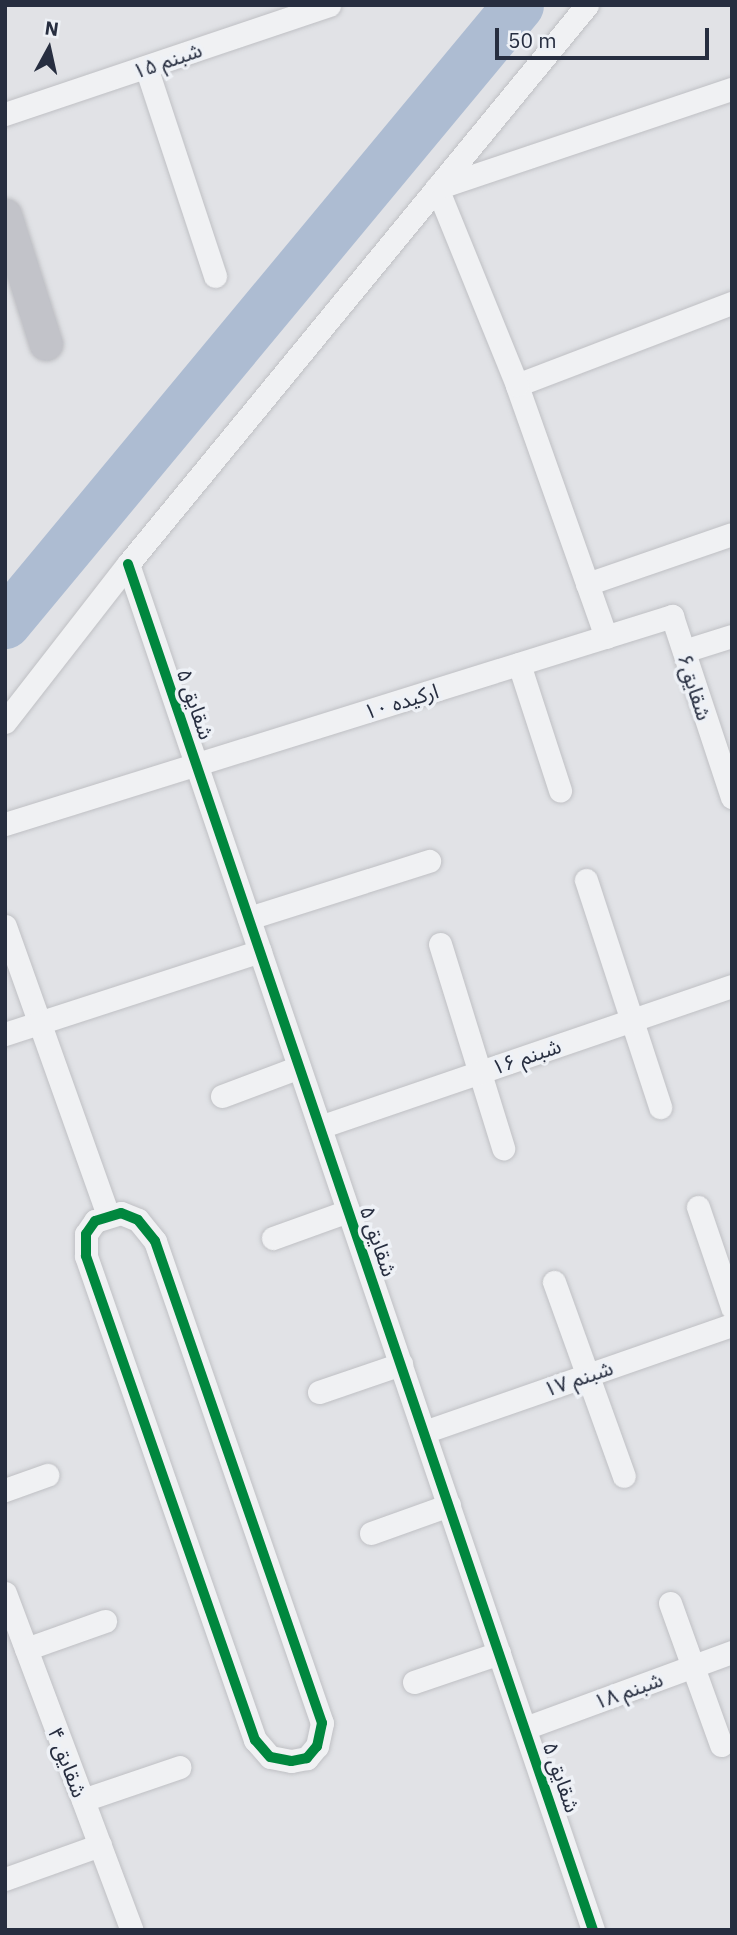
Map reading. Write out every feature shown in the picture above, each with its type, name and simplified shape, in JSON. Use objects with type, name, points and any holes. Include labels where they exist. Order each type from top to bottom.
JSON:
[{"type":"street","name":"شبنم ۱۵","points":[[5,114],[329,5]]},
{"type":"street","points":[[5,722],[128,564],[587,5]]},
{"type":"street","points":[[146,67],[215,276]]},
{"type":"street","points":[[437,188],[732,89]]},
{"type":"street","points":[[437,188],[517,385],[606,637]]},
{"type":"street","points":[[5,215],[46,344]]},
{"type":"street","points":[[517,385],[732,303]]},
{"type":"street","points":[[587,584],[732,534]]},
{"type":"street","name":"شقایق ۵","points":[[128,564],[593,1930]]},
{"type":"street","name":"ارکیده ۱۰","points":[[5,824],[672,616]]},
{"type":"street","name":"شقایق۶","points":[[672,616],[732,797]]},
{"type":"street","points":[[684,651],[732,636]]},
{"type":"street","points":[[519,664],[560,790]]},
{"type":"street","points":[[249,918],[429,861]]},
{"type":"street","points":[[586,880],[660,1107]]},
{"type":"street","points":[[5,926],[108,1215]]},
{"type":"street","points":[[440,944],[503,1148]]},
{"type":"street","points":[[5,1034],[260,951]]},
{"type":"street","name":"شبنم ۱۶","points":[[320,1127],[732,986]]},
{"type":"street","points":[[222,1096],[299,1067]]},
{"type":"street","points":[[698,1207],[732,1307]]},
{"type":"street","points":[[273,1238],[348,1211]]},
{"type":"street","points":[[108,1215],[138,1220],[155,1241],[322,1723],[317,1746],[307,1758],[290,1761],[270,1757],[255,1740],[86,1256],[86,1234],[95,1221],[108,1215]]},
{"type":"street","points":[[554,1282],[624,1476]]},
{"type":"street","name":"شبنم ۱۷","points":[[424,1432],[732,1325]]},
{"type":"street","points":[[319,1392],[401,1364]]},
{"type":"street","points":[[5,1490],[47,1475]]},
{"type":"street","points":[[371,1533],[449,1505]]},
{"type":"street","name":"شقایق ۴","points":[[5,1593],[132,1930]]},
{"type":"street","points":[[670,1602],[721,1745]]},
{"type":"street","points":[[26,1649],[105,1621]]},
{"type":"street","name":"شبنم ۱۸","points":[[525,1728],[732,1652]]},
{"type":"street","points":[[414,1682],[499,1653]]},
{"type":"street","points":[[83,1800],[180,1767]]},
{"type":"street","points":[[5,1878],[100,1845]]},
{"type":"waterway","points":[[5,623],[518,5]]},
{"type":"cycle path","points":[[128,564],[593,1930]]},
{"type":"cycle path","points":[[121,1213],[138,1220],[155,1241],[322,1723],[317,1746],[307,1758],[291,1761],[270,1757],[255,1740],[86,1256],[86,1234],[95,1221],[121,1213]]}]
